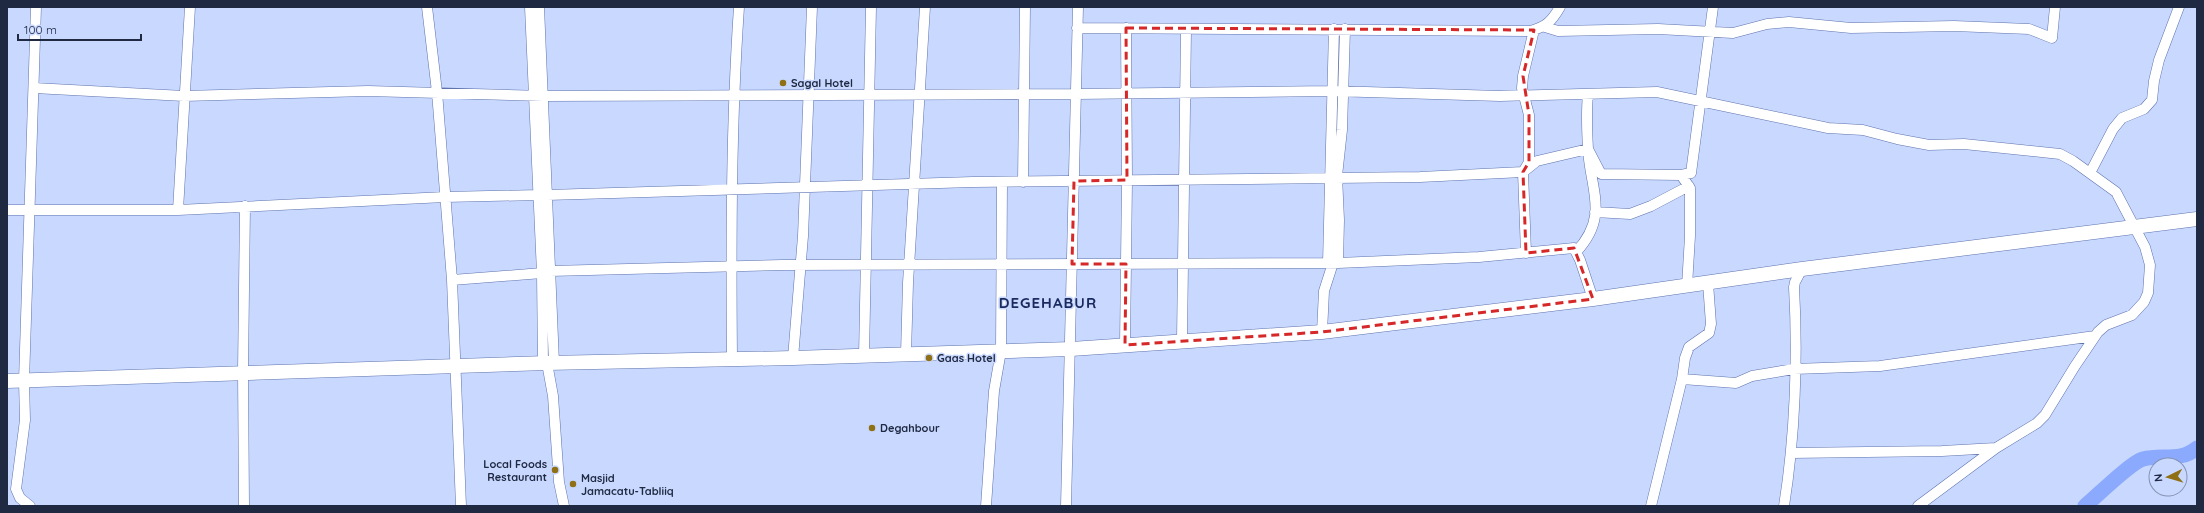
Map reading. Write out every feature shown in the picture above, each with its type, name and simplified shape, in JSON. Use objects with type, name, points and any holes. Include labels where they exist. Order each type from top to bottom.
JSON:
[{"type":"highway","points":[[7,381],[243,372],[455,367],[548,363],[793,358],[1071,349],[1322,332],[1593,300],[1802,269],[2197,218]]},
{"type":"street","points":[[30,506],[20,498],[16,489],[25,420],[24,380],[36,7]]},
{"type":"street","points":[[178,210],[190,7]]},
{"type":"street","points":[[427,7],[437,92],[452,280],[461,506]]},
{"type":"street","points":[[530,7],[538,96],[546,272],[548,363],[553,396],[559,482],[564,506]]},
{"type":"street","points":[[538,96],[539,7]]},
{"type":"street","points":[[732,359],[731,266],[734,95],[740,7]]},
{"type":"street","points":[[793,358],[801,265],[812,7]]},
{"type":"street","points":[[864,356],[871,7]]},
{"type":"street","points":[[906,354],[909,265],[925,7]]},
{"type":"street","points":[[1023,182],[1025,7]]},
{"type":"street","points":[[1066,506],[1071,349],[1078,7]]},
{"type":"street","points":[[1077,28],[1534,30],[1545,27],[1552,21],[1560,7]]},
{"type":"street","points":[[1588,149],[1601,174],[1681,175],[1691,173],[1713,7]]},
{"type":"street","points":[[1545,27],[1558,31],[1658,29],[1739,32],[1767,24],[1789,22],[1851,28],[1954,26],[2029,29],[2052,38],[2055,7]]},
{"type":"street","points":[[2090,173],[2113,129],[2122,118],[2144,109],[2152,100],[2154,81],[2160,60],[2179,7]]},
{"type":"street","points":[[1125,345],[1127,180],[1126,28]]},
{"type":"street","points":[[1182,341],[1186,29]]},
{"type":"street","points":[[1334,29],[1332,91],[1337,130]]},
{"type":"street","points":[[1333,263],[1329,220],[1337,130],[1343,91],[1345,29]]},
{"type":"street","points":[[1526,253],[1523,172],[1529,162],[1529,115],[1524,95],[1523,76],[1534,30]]},
{"type":"street","points":[[34,88],[184,96],[368,91],[538,96],[1076,94],[1332,91],[1524,95],[1657,92],[1828,128],[1863,130],[1897,139],[1929,145],[1964,144],[2060,154],[2116,192],[2145,247],[2150,265],[2148,294],[2144,302],[2132,315],[2106,326],[2095,336],[2046,414],[2037,423],[1996,448],[1918,506]]},
{"type":"street","points":[[1576,252],[1587,241],[1595,212],[1596,190],[1588,149],[1585,120],[1588,94]]},
{"type":"street","points":[[7,210],[178,210],[446,196],[543,195],[914,184],[1184,179],[1420,177],[1523,172],[1537,161],[1588,149]]},
{"type":"street","points":[[1681,175],[1689,186],[1690,228],[1687,286]]},
{"type":"street","points":[[1322,332],[1324,291],[1333,263],[1339,220],[1333,177]]},
{"type":"street","points":[[986,506],[994,391],[1001,351],[1002,182]]},
{"type":"street","points":[[1595,212],[1630,214],[1651,206],[1689,186]]},
{"type":"street","points":[[244,506],[243,372],[245,206]]},
{"type":"street","points":[[1329,220],[1339,220]]},
{"type":"street","points":[[452,280],[546,272],[731,266],[1333,263],[1526,253],[1574,248],[1593,300]]},
{"type":"street","points":[[1784,506],[1791,453],[1794,369],[1794,287],[1802,269]]},
{"type":"street","points":[[1651,506],[1682,379],[1685,358],[1689,347],[1709,333],[1712,324],[1708,283]]},
{"type":"street","points":[[1682,379],[1736,383],[1752,376],[1794,369],[1880,366],[2095,336]]},
{"type":"street","points":[[1791,453],[1942,451],[1996,448]]},
{"type":"highlighted area","points":[[1126,28],[1534,30],[1523,76],[1529,115],[1529,162],[1523,172],[1526,253],[1574,248],[1593,299],[1322,332],[1125,345],[1126,264],[1072,264],[1074,181],[1127,180]]},
{"type":"waterway","points":[[2085,506],[2122,473],[2137,462],[2143,459],[2184,455],[2197,448]]},
{"type":"place","name":"Sagal Hotel","points":[[783,83]]},
{"type":"place","name":"Gaas Hotel","points":[[929,358]]},
{"type":"place","name":"Degahbour","points":[[872,428]]},
{"type":"place","name":"Local Foods Restaurant","points":[[555,470]]},
{"type":"place","name":"Masjid Jamacatu-Tabliiq","points":[[573,484]]},
{"type":"district","name":"DEGEHABUR","points":[[1048,302]]}]
